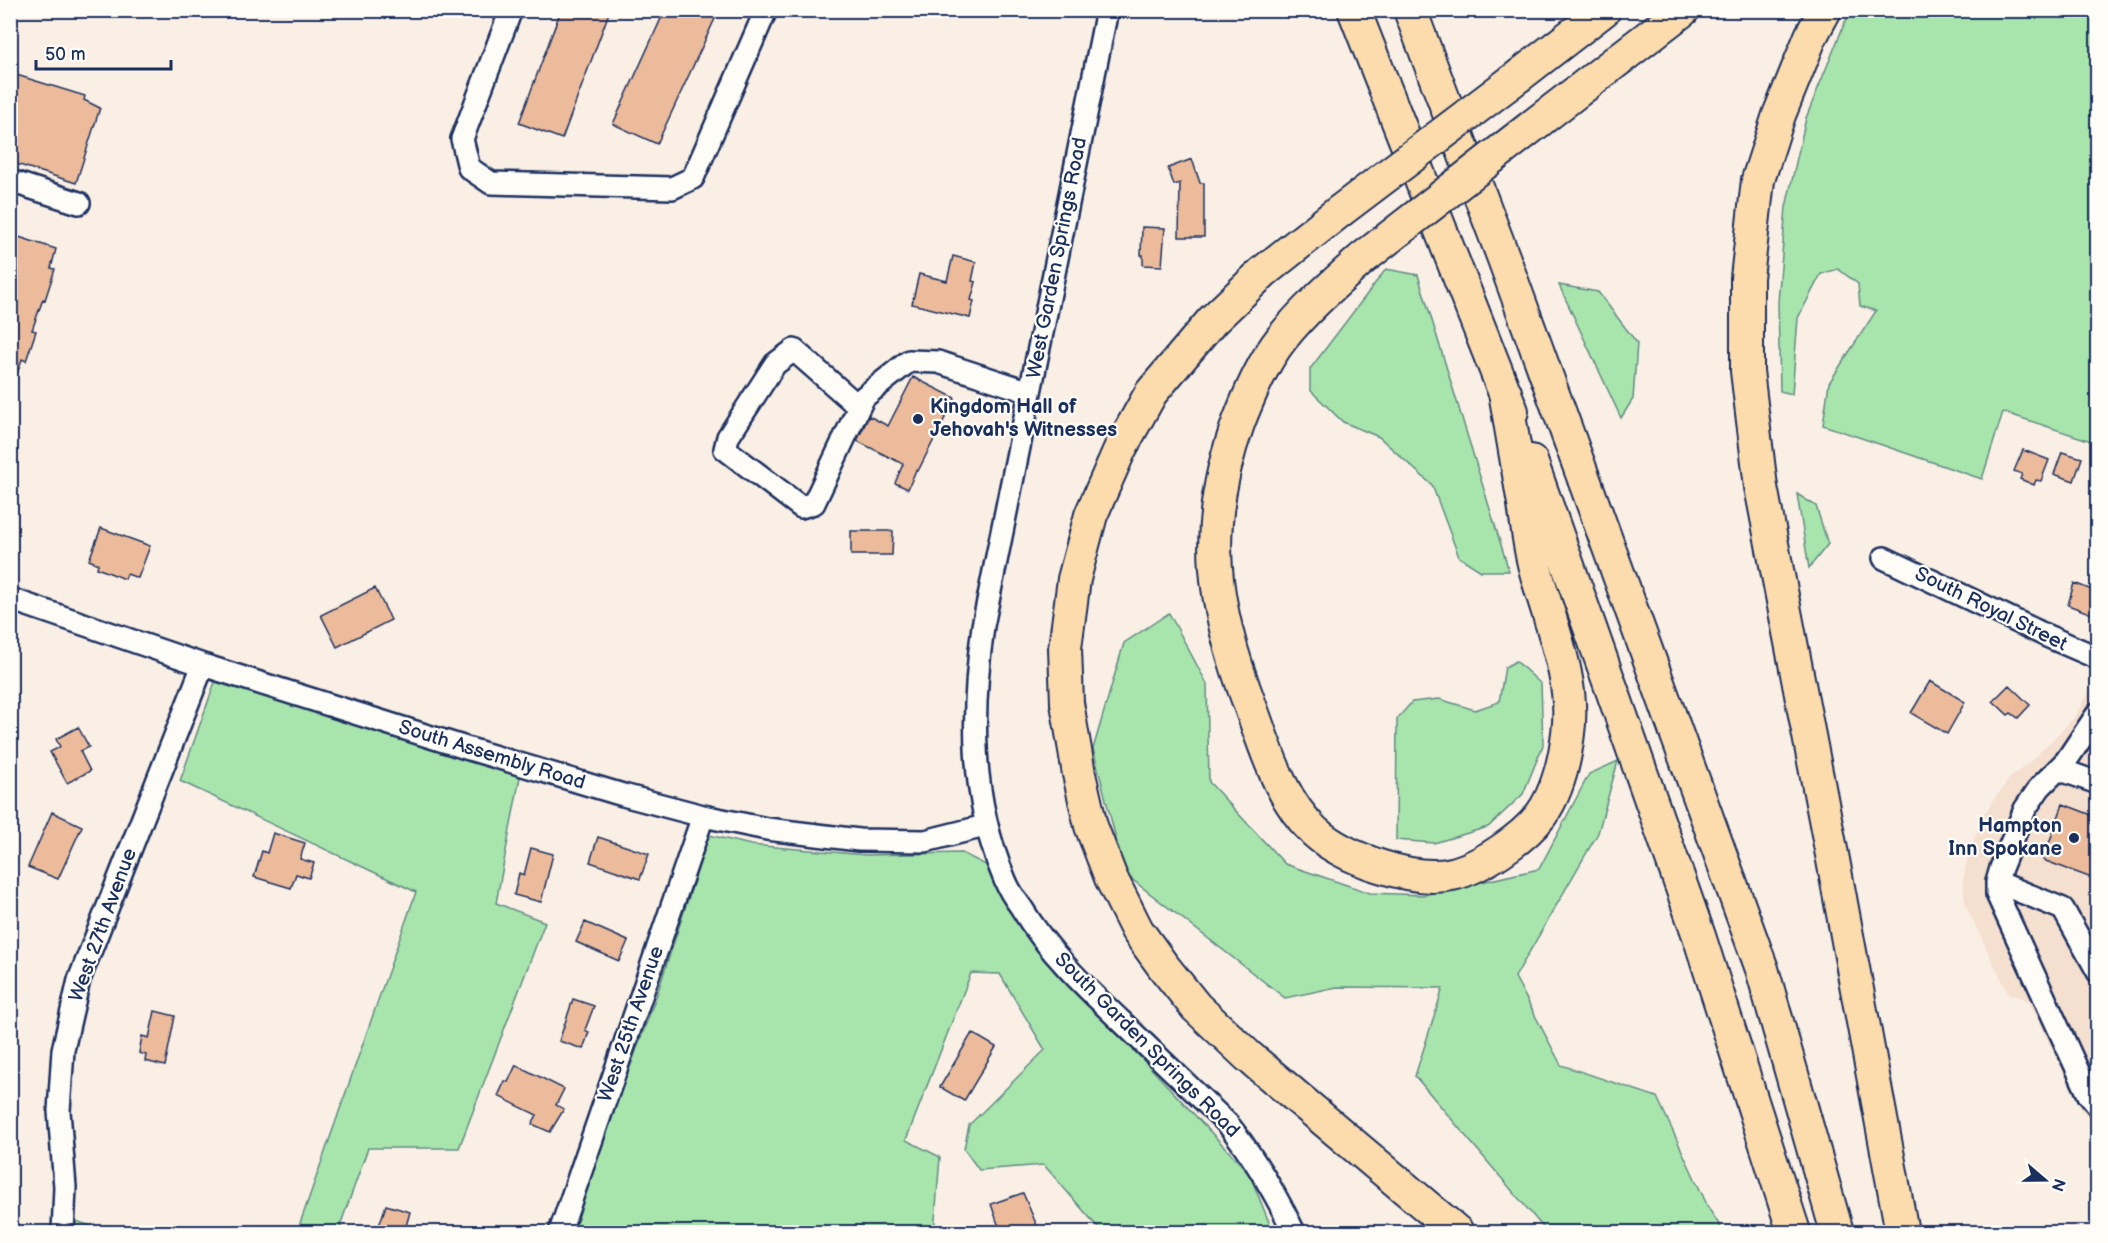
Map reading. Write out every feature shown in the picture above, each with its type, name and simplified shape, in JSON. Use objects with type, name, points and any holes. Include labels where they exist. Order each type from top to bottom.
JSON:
[{"type":"highway","points":[[1354,10],[1505,392],[1559,537],[1699,936],[1794,1233]]},
{"type":"highway","points":[[1410,10],[1504,259],[1762,969],[1836,1233]]},
{"type":"highway","points":[[1457,1233],[1248,1056],[1196,1007],[1137,930],[1111,878],[1091,826],[1078,774],[1067,703],[1065,648],[1074,579],[1091,515],[1120,449],[1151,393],[1212,321],[1263,272],[1604,10]]},
{"type":"highway","points":[[1505,392],[1533,562],[1566,678],[1570,708],[1564,761],[1541,815],[1499,851],[1474,866],[1451,875],[1406,872],[1377,866],[1340,850],[1312,829],[1293,807],[1276,776],[1245,692],[1218,602],[1214,558],[1217,500],[1229,448],[1250,393],[1279,341],[1315,300],[1363,258],[1683,10]]},
{"type":"highway","points":[[1825,10],[1811,36],[1779,115],[1758,180],[1747,278],[1747,371],[1761,487],[1902,1233]]},
{"type":"street","points":[[512,10],[462,139],[469,168],[491,183],[672,188],[693,178],[766,10]]},
{"type":"street","name":"West Garden Springs Road","points":[[985,826],[977,782],[975,727],[976,675],[983,626],[1107,10]]},
{"type":"street","points":[[10,181],[79,203]]},
{"type":"street","points":[[859,407],[794,350],[775,364],[728,436],[725,449],[801,507],[814,503],[864,397],[909,361],[938,362],[1030,392]]},
{"type":"street","name":"South Royal Street","points":[[1884,558],[2097,658]]},
{"type":"street","name":"South Assembly Road","points":[[10,599],[203,665],[466,748],[623,795],[703,816],[767,829],[860,840],[925,840],[985,826]]},
{"type":"street","name":"West 27th Avenue","points":[[63,1233],[65,1187],[59,1111],[63,1050],[79,980],[203,665]]},
{"type":"street","points":[[2095,721],[2079,744],[2040,787],[2025,809],[1997,882],[1999,903],[2095,1096]]},
{"type":"street","points":[[2058,769],[2097,783]]},
{"type":"street","name":"West 25th Avenue","points":[[560,1233],[703,816]]},
{"type":"street","name":"South Garden Springs Road","points":[[985,826],[1005,882],[1030,922],[1068,971],[1228,1124],[1251,1152],[1275,1192],[1294,1233]]},
{"type":"street","points":[[1997,882],[2063,909],[2097,972]]},
{"type":"shaded area","points":[[2097,677],[2097,1125],[2082,1111],[2029,1002],[2019,996],[2009,995],[1965,904],[1963,881],[1969,851],[1984,814],[2009,779],[2030,762],[2073,719]]},
{"type":"green space","points":[[1852,11],[2097,11],[2097,443],[2003,412],[1982,479],[1823,425],[1829,383],[1876,311],[1860,306],[1858,284],[1838,269],[1821,274],[1798,318],[1792,394],[1780,391],[1778,302],[1786,207],[1806,118],[1845,22]]},
{"type":"green space","points":[[1386,269],[1418,275],[1509,571],[1481,571],[1459,557],[1432,485],[1379,437],[1343,422],[1310,390],[1310,369]]},
{"type":"green space","points":[[1559,285],[1598,292],[1637,343],[1633,399],[1621,418]]},
{"type":"green space","points":[[1797,494],[1816,506],[1828,544],[1809,568]]},
{"type":"green space","points":[[1169,613],[1207,684],[1209,782],[1285,864],[1370,893],[1424,895],[1539,869],[1589,774],[1618,761],[1598,833],[1515,977],[1561,1065],[1657,1097],[1709,1209],[1724,1232],[1547,1232],[1415,1076],[1443,988],[1337,987],[1285,998],[1125,874],[1093,749],[1124,643]]},
{"type":"green space","points":[[1516,661],[1541,684],[1543,745],[1523,794],[1488,827],[1434,843],[1396,840],[1397,719],[1412,702],[1439,699],[1475,710],[1499,702],[1505,667]]},
{"type":"green space","points":[[215,682],[520,777],[496,903],[545,922],[459,1148],[368,1148],[340,1226],[349,1232],[297,1232],[416,892],[180,781]]},
{"type":"green space","points":[[709,835],[751,845],[866,855],[962,853],[988,866],[1100,1014],[1249,1173],[1273,1232],[1102,1232],[1044,1165],[979,1170],[964,1149],[969,1125],[1045,1050],[1000,974],[971,973],[906,1140],[940,1157],[934,1232],[569,1232],[656,997]]},
{"type":"green space","points":[[64,1217],[100,1229],[161,1232],[63,1232]]},
{"type":"building","points":[[561,10],[610,10],[562,139],[519,123]]},
{"type":"building","points":[[665,10],[719,10],[657,144],[613,124]]},
{"type":"building","points":[[10,73],[85,96],[84,100],[100,108],[76,183],[10,162]]},
{"type":"building","points":[[1192,159],[1200,183],[1204,183],[1204,237],[1179,237],[1180,183],[1174,185],[1168,168]]},
{"type":"building","points":[[1142,227],[1165,228],[1162,266],[1143,265]]},
{"type":"building","points":[[19,237],[56,249],[51,268],[55,269],[32,330],[36,331],[26,361],[22,359],[13,386],[10,386],[10,256]]},
{"type":"building","points":[[953,256],[976,262],[972,281],[976,282],[971,300],[974,301],[970,318],[912,304],[919,274],[947,281]]},
{"type":"building","name":"Kingdom Hall of Jehovah's Witnesses","points":[[913,377],[955,398],[908,489],[895,483],[903,464],[857,441],[869,416],[888,426]]},
{"type":"building","points":[[2023,450],[2049,460],[2041,481],[2036,480],[2034,485],[2020,479],[2022,474],[2014,471]]},
{"type":"building","points":[[2062,452],[2082,458],[2074,481],[2054,474]]},
{"type":"building","points":[[101,528],[150,546],[138,578],[127,574],[125,579],[97,568],[98,564],[89,560]]},
{"type":"building","points":[[851,531],[893,531],[892,555],[851,555]]},
{"type":"building","points":[[2074,583],[2097,592],[2097,616],[2068,605]]},
{"type":"building","points":[[375,588],[391,620],[337,647],[321,615]]},
{"type":"building","points":[[1930,681],[1965,702],[1947,734],[1911,713]]},
{"type":"building","points":[[2009,685],[2030,705],[2018,718],[2011,713],[2008,715],[1993,701]]},
{"type":"building","points":[[78,727],[89,747],[80,751],[90,771],[67,783],[50,752],[60,747],[56,739]]},
{"type":"building","name":"Hampton Inn Spokane","points":[[2063,804],[2097,817],[2097,880],[2043,860]]},
{"type":"building","points":[[52,812],[82,826],[58,879],[28,867]]},
{"type":"building","points":[[273,833],[305,843],[300,859],[314,863],[309,878],[296,874],[291,888],[254,877],[262,851],[267,853]]},
{"type":"building","points":[[598,837],[649,854],[640,879],[590,862]]},
{"type":"building","points":[[531,848],[553,854],[541,902],[514,895],[519,873],[524,875]]},
{"type":"building","points":[[585,922],[628,941],[619,961],[576,942]]},
{"type":"building","points":[[573,999],[594,1006],[585,1030],[589,1032],[583,1049],[559,1041]]},
{"type":"building","points":[[155,1011],[175,1016],[165,1066],[145,1061],[146,1055],[139,1053],[142,1036],[149,1038]]},
{"type":"building","points":[[972,1033],[996,1047],[964,1101],[940,1087]]},
{"type":"building","points":[[516,1065],[564,1089],[556,1105],[564,1109],[550,1132],[532,1124],[537,1115],[498,1096]]},
{"type":"building","points":[[1023,1193],[1040,1233],[1001,1233],[991,1204]]},
{"type":"building","points":[[386,1205],[410,1212],[404,1233],[379,1226]]},
{"type":"place","name":"Kingdom Hall of Jehovah's Witnesses","points":[[918,419]]},
{"type":"place","name":"Hampton Inn Spokane","points":[[2074,838]]}]
